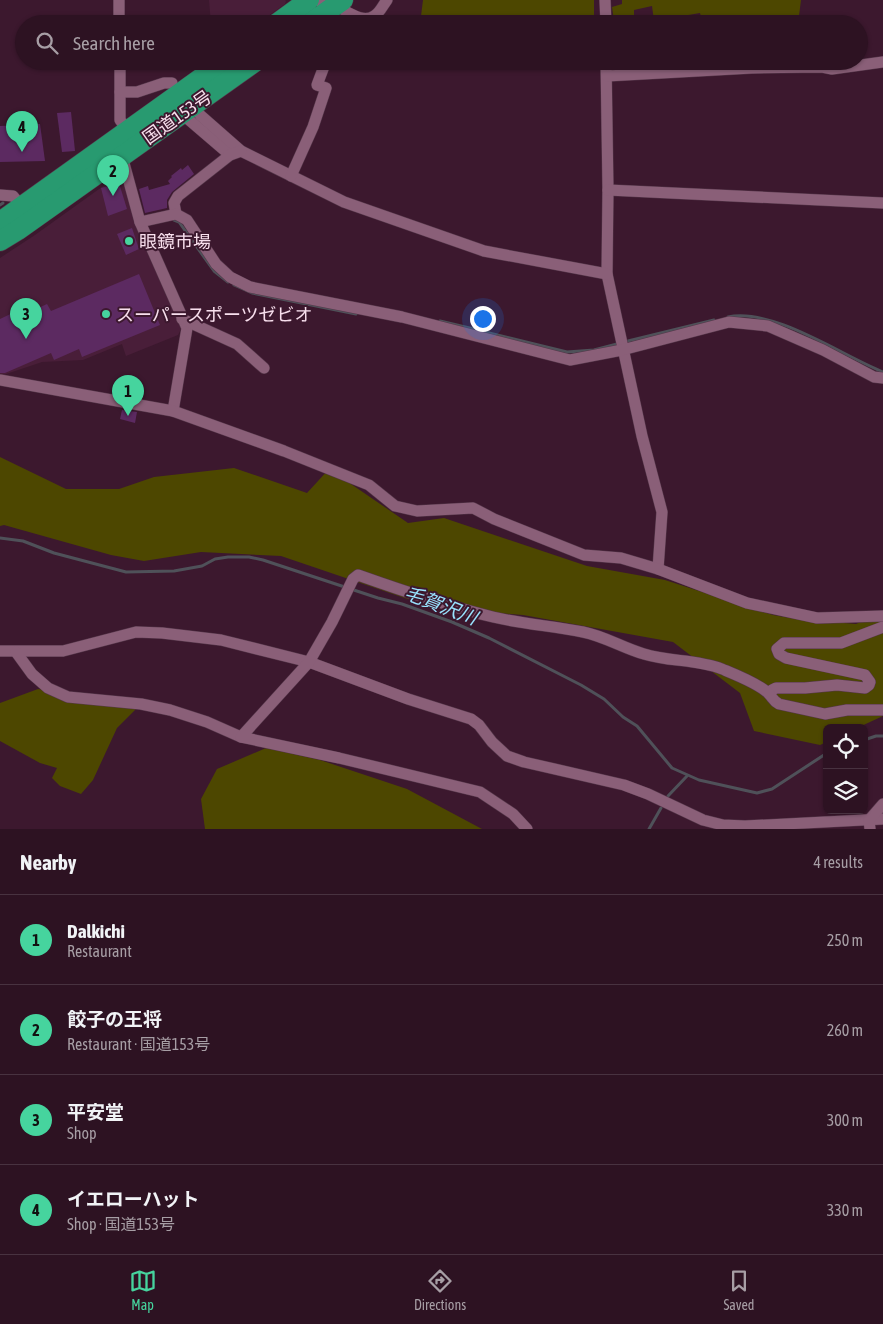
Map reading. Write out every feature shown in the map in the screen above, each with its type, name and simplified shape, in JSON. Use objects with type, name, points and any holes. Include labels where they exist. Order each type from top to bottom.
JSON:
[{"type":"highway","points":[[288,15],[309,0]]},
{"type":"highway","name":"国道153号","points":[[0,222],[213,70]]},
{"type":"highway","name":"国道153号","points":[[0,241],[25,226],[122,156],[191,114],[245,70]]},
{"type":"street","points":[[119,0],[120,15]]},
{"type":"street","points":[[376,15],[387,0]]},
{"type":"street","points":[[605,0],[606,15]]},
{"type":"street","points":[[334,10],[350,15]]},
{"type":"street","points":[[868,64],[883,62]]},
{"type":"street","points":[[120,70],[120,120],[128,131]]},
{"type":"street","points":[[291,176],[313,127],[326,88],[317,85],[323,70]]},
{"type":"street","points":[[607,70],[607,274],[622,350],[662,512],[658,569]]},
{"type":"street","points":[[607,76],[716,70]]},
{"type":"street","points":[[120,92],[137,92],[164,83],[172,83]]},
{"type":"street","points":[[191,114],[235,153],[291,176],[344,202],[484,251],[607,274]]},
{"type":"street","points":[[191,114],[235,153]]},
{"type":"street","points":[[176,214],[174,203],[178,196],[235,153]]},
{"type":"street","points":[[122,156],[140,222],[186,328],[173,411]]},
{"type":"street","points":[[608,190],[883,203]]},
{"type":"street","points":[[0,195],[13,196],[22,207]]},
{"type":"street","points":[[140,222],[176,214],[187,220],[216,264],[230,277],[250,287],[402,317],[570,360],[622,350],[729,322],[768,326],[823,350],[874,377],[883,378]]},
{"type":"street","points":[[182,318],[237,344],[264,368]]},
{"type":"street","points":[[0,380],[173,411],[284,451],[369,485],[395,506],[417,511],[473,508],[494,519],[584,554],[621,558],[658,569],[747,603],[817,618],[883,616]]},
{"type":"street","points":[[241,737],[308,662],[352,581],[358,575],[495,618],[583,632],[601,637],[643,654],[706,664],[722,669],[770,694],[773,701],[778,704],[825,714],[847,710],[883,710]]},
{"type":"street","points":[[770,694],[776,688],[837,685],[865,688],[870,682],[865,675],[786,658],[778,654],[777,649],[784,642],[841,644],[883,626]]},
{"type":"street","points":[[0,651],[63,651],[136,632],[221,640],[308,662],[408,699],[471,719],[479,725],[492,742],[507,756],[524,762],[624,785],[703,820],[723,825],[745,826],[870,825],[883,819]]},
{"type":"street","points":[[16,652],[32,674],[48,688],[68,697],[141,704],[170,710],[207,722],[241,737],[348,760],[480,792],[513,814],[528,829]]},
{"type":"street","points":[[870,825],[883,804]]},
{"type":"shaded area","points":[[209,0],[286,1],[285,4],[270,15],[210,15]]},
{"type":"shaded area","points":[[423,0],[594,0],[594,15],[421,15]]},
{"type":"shaded area","points":[[622,0],[801,0],[799,15],[701,15],[700,13],[688,15],[653,15],[652,6],[634,10],[634,15],[613,15],[612,7],[622,4]]},
{"type":"shaded area","points":[[120,174],[123,176],[182,327],[178,335],[126,356],[122,344],[83,360],[42,362],[0,376],[0,258]]},
{"type":"shaded area","points":[[0,457],[66,489],[119,489],[154,477],[234,468],[307,493],[329,469],[408,523],[444,518],[587,566],[665,580],[773,615],[856,624],[873,617],[883,620],[883,716],[866,724],[823,724],[823,744],[820,745],[754,731],[740,693],[673,642],[523,615],[434,608],[281,556],[201,552],[144,561],[111,555],[4,525],[0,526]]},
{"type":"shaded area","points":[[38,689],[141,704],[117,728],[93,780],[81,794],[60,786],[52,778],[57,768],[40,763],[0,741],[0,703]]},
{"type":"shaded area","points":[[266,748],[320,760],[407,789],[482,829],[205,829],[201,799],[217,769]]},
{"type":"building","points":[[71,112],[75,151],[62,152],[57,113]]},
{"type":"building","points":[[40,124],[45,161],[0,162],[0,126]]},
{"type":"building","points":[[188,165],[194,174],[172,192],[167,200],[167,208],[145,213],[139,189],[148,186],[149,190],[170,184],[168,181],[171,176]]},
{"type":"building","points":[[119,183],[127,209],[108,216],[101,188]]},
{"type":"building","name":"眼鏡市場","points":[[132,228],[139,249],[126,255],[117,234]]},
{"type":"building","points":[[139,274],[160,325],[82,357],[79,349],[54,360],[51,353],[5,373],[0,373],[0,319],[21,309],[23,315],[47,304],[51,311]]},
{"type":"building","points":[[122,410],[137,412],[135,423],[120,419]]},
{"type":"waterway","points":[[174,220],[179,222],[214,271],[228,282]]},
{"type":"waterway","points":[[234,285],[252,293],[356,314]]},
{"type":"waterway","points":[[728,317],[746,316],[765,319],[786,326],[883,372]]},
{"type":"waterway","points":[[628,341],[714,320]]},
{"type":"waterway","points":[[440,321],[478,330]]},
{"type":"waterway","points":[[485,332],[567,352],[594,350],[617,344]]},
{"type":"waterway","name":"毛賀沢川","points":[[0,538],[23,541],[54,553],[126,572],[174,571],[202,566],[215,559],[249,557],[402,604],[489,638],[581,685],[604,699],[623,717],[637,726],[672,768],[699,780],[757,793],[772,789],[823,756]]},
{"type":"waterway","name":"毛賀沢川","points":[[868,739],[883,736]]},
{"type":"waterway","points":[[668,796],[687,776]]},
{"type":"waterway","points":[[649,829],[661,808]]},
{"type":"place","name":"イエローハット","points":[[22,152]]},
{"type":"place","name":"餃子の王将","points":[[113,196]]},
{"type":"place","name":"眼鏡市場","points":[[129,241]]},
{"type":"place","name":"スーパースポーツゼビオ","points":[[106,314]]},
{"type":"place","name":"平安堂","points":[[26,339]]},
{"type":"place","name":"Dalkichi","points":[[128,416]]}]
